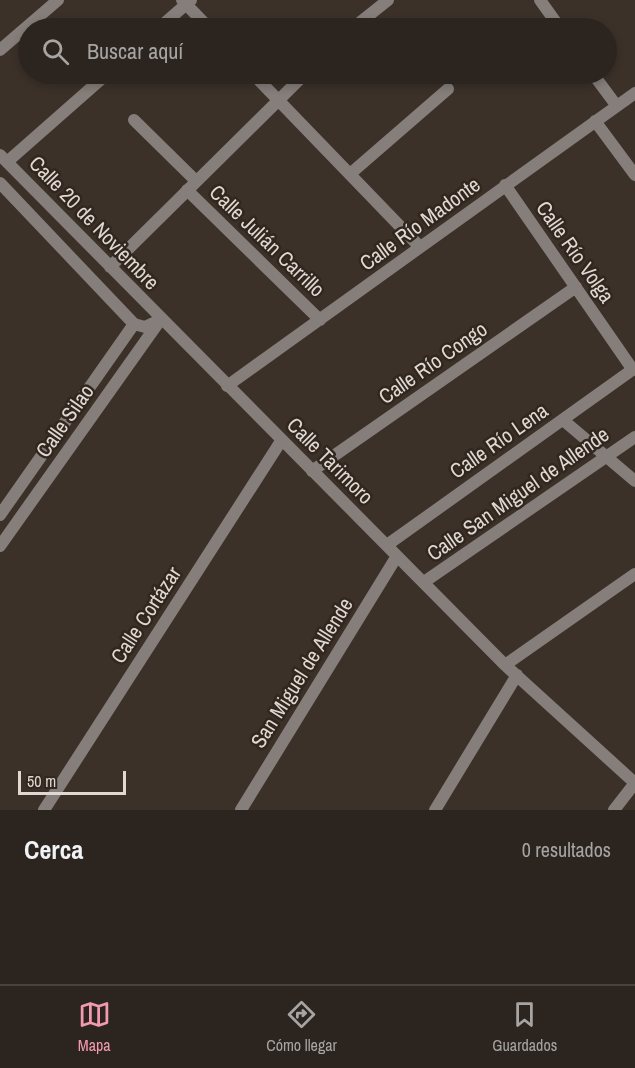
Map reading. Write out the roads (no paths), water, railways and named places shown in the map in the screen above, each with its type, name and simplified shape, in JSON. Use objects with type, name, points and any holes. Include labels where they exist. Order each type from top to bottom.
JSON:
[{"type":"street","points":[[37,18],[58,0]]},
{"type":"street","points":[[366,18],[388,0]]},
{"type":"street","points":[[540,0],[553,18]]},
{"type":"street","points":[[169,18],[186,2],[200,18]]},
{"type":"street","points":[[0,50],[18,34]]},
{"type":"street","points":[[3,158],[95,84]]},
{"type":"street","points":[[263,84],[420,247]]},
{"type":"street","name":"Calle Julián Carrillo","points":[[110,267],[295,84]]},
{"type":"street","points":[[600,84],[616,105]]},
{"type":"street","points":[[350,174],[447,88]]},
{"type":"street","name":"Calle Río Madonte","points":[[227,386],[635,93]]},
{"type":"street","points":[[134,120],[192,186]]},
{"type":"street","points":[[595,121],[635,175]]},
{"type":"street","name":"Calle 20 de Noviembre","points":[[3,158],[161,319]]},
{"type":"street","points":[[0,183],[134,324],[151,326],[161,319]]},
{"type":"street","name":"Calle Julián Carrillo","points":[[192,186],[320,320]]},
{"type":"street","name":"Calle Río Volga","points":[[505,186],[634,369]]},
{"type":"street","name":"Calle Río Congo","points":[[312,471],[576,287]]},
{"type":"street","name":"Calle Silao","points":[[0,546],[161,319]]},
{"type":"street","name":"Calle Tarimoro","points":[[161,319],[505,665],[635,783]]},
{"type":"street","name":"Calle Silao","points":[[0,515],[134,324]]},
{"type":"street","name":"Calle Río Lena","points":[[387,545],[634,369]]},
{"type":"street","points":[[563,420],[635,481]]},
{"type":"street","name":"Calle San Miguel de Allende","points":[[424,582],[635,437]]},
{"type":"street","name":"Calle Cortázar","points":[[44,810],[282,441]]},
{"type":"street","name":"San Miguel de Allende","points":[[241,810],[397,556]]},
{"type":"street","points":[[505,665],[635,574]]},
{"type":"street","points":[[435,810],[517,675]]},
{"type":"street","points":[[614,810],[635,783]]}]
